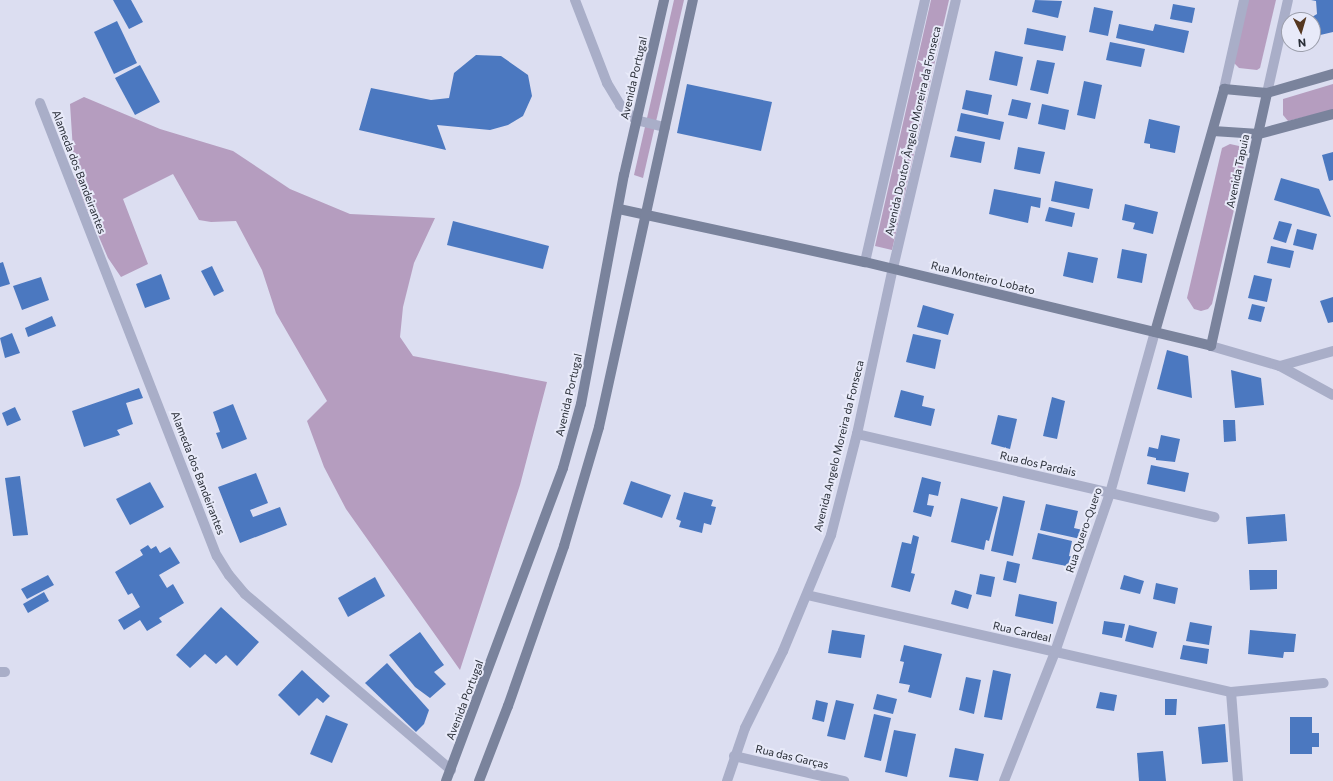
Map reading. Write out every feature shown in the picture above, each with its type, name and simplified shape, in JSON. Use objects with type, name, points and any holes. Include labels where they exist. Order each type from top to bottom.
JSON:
[{"type":"main road","name":"Avenida Portugal","points":[[446,781],[563,468],[581,404],[620,209],[636,120],[664,0]]},
{"type":"main road","points":[[478,781],[508,706],[564,546],[599,428],[644,214],[693,0]]},
{"type":"main road","points":[[1155,332],[1224,89],[1267,92],[1333,74]]},
{"type":"main road","name":"Avenida Tapuia","points":[[1212,346],[1267,92]]},
{"type":"main road","points":[[1213,131],[1259,134],[1333,114]]},
{"type":"main road","name":"Rua Monteiro Lobato","points":[[620,209],[893,268],[1212,346]]},
{"type":"street","points":[[575,0],[607,83],[620,105],[636,120],[665,127]]},
{"type":"street","name":"Avenida Doutor Ângelo Moreira da Fonseca","points":[[865,262],[925,0]]},
{"type":"street","name":"Avenida Doutor Ângelo Moreira da Fonseca","points":[[893,268],[956,0]]},
{"type":"street","points":[[1224,89],[1244,0]]},
{"type":"street","name":"Avenida Tapuia","points":[[1267,92],[1288,0]]},
{"type":"street","name":"Alameda dos Bandeirantes","points":[[40,103],[217,556],[228,575],[245,594],[451,770]]},
{"type":"street","name":"Avenida Angelo Moreira da Fonseca","points":[[727,781],[734,756],[807,595],[831,535],[857,434],[893,268]]},
{"type":"street","name":"Rua Quero-Quero","points":[[1004,781],[1025,733],[1055,652],[1110,493],[1155,332]]},
{"type":"street","name":"Rua Monteiro Lobato","points":[[1212,346],[1280,366],[1333,395]]},
{"type":"street","points":[[1280,366],[1333,351]]},
{"type":"street","name":"Rua dos Pardais","points":[[857,434],[1214,517]]},
{"type":"street","name":"Rua Cardeal","points":[[807,595],[1231,692],[1324,683]]},
{"type":"street","points":[[1231,692],[1238,781]]},
{"type":"street","name":"Rua das Garças","points":[[734,756],[844,781]]},
{"type":"shaded area","points":[[674,0],[684,0],[643,178],[634,175]]},
{"type":"shaded area","points":[[931,0],[949,0],[892,250],[875,246]]},
{"type":"shaded area","points":[[1247,0],[1276,0],[1260,68],[1257,70],[1239,68],[1233,62]]},
{"type":"shaded area","points":[[1333,84],[1333,110],[1288,121],[1283,115],[1283,99]]},
{"type":"shaded area","points":[[84,97],[160,129],[233,151],[290,189],[350,214],[435,218],[414,263],[403,307],[400,337],[413,356],[547,382],[520,485],[460,670],[346,509],[324,467],[307,421],[327,401],[276,313],[262,270],[236,221],[211,222],[199,220],[173,174],[123,199],[148,264],[121,277],[108,258],[75,181],[70,104]]},
{"type":"shaded area","points":[[1230,144],[1239,146],[1245,151],[1246,158],[1212,304],[1208,309],[1201,311],[1194,309],[1187,298],[1222,148]]},
{"type":"building","points":[[113,0],[131,0],[143,22],[129,29]]},
{"type":"building","points":[[1035,0],[1062,1],[1058,18],[1032,12]]},
{"type":"building","points":[[1311,0],[1333,0],[1333,32],[1321,35],[1321,12],[1317,12],[1316,1]]},
{"type":"building","points":[[1173,4],[1195,8],[1192,23],[1170,19]]},
{"type":"building","points":[[1094,7],[1113,11],[1108,36],[1089,32]]},
{"type":"building","points":[[117,21],[137,63],[114,74],[94,32]]},
{"type":"building","points":[[1119,24],[1153,31],[1155,24],[1189,31],[1184,53],[1116,38]]},
{"type":"building","points":[[1027,28],[1066,36],[1063,51],[1024,44]]},
{"type":"building","points":[[1110,42],[1145,49],[1141,67],[1106,60]]},
{"type":"building","points":[[995,51],[1023,57],[1017,86],[989,80]]},
{"type":"building","points":[[476,55],[501,56],[528,75],[532,96],[523,116],[508,125],[490,130],[437,125],[446,150],[359,130],[371,88],[431,100],[449,98],[454,73]]},
{"type":"building","points":[[1037,60],[1055,63],[1048,94],[1030,90]]},
{"type":"building","points":[[140,65],[160,102],[135,115],[115,78]]},
{"type":"building","points":[[1084,81],[1102,85],[1095,119],[1077,115]]},
{"type":"building","points":[[687,84],[772,102],[761,151],[677,133]]},
{"type":"building","points":[[966,90],[992,95],[988,115],[962,109]]},
{"type":"building","points":[[1012,99],[1031,103],[1027,119],[1008,115]]},
{"type":"building","points":[[1042,104],[1069,110],[1065,130],[1038,124]]},
{"type":"building","points":[[961,113],[1004,122],[1000,140],[957,131]]},
{"type":"building","points":[[1149,119],[1180,126],[1175,153],[1150,148],[1150,144],[1144,143]]},
{"type":"building","points":[[955,136],[985,142],[981,163],[950,157]]},
{"type":"building","points":[[1018,147],[1045,152],[1040,174],[1014,169]]},
{"type":"building","points":[[1333,152],[1333,180],[1329,181],[1322,155]]},
{"type":"building","points":[[1281,178],[1319,189],[1331,217],[1274,200]]},
{"type":"building","points":[[1055,181],[1093,189],[1089,209],[1051,201]]},
{"type":"building","points":[[994,189],[1041,198],[1040,208],[1031,206],[1028,223],[989,214]]},
{"type":"building","points":[[1125,204],[1158,212],[1153,234],[1133,229],[1135,223],[1122,220]]},
{"type":"building","points":[[1049,207],[1075,213],[1072,227],[1045,221]]},
{"type":"building","points":[[453,221],[549,246],[543,269],[447,245]]},
{"type":"building","points":[[1279,221],[1292,224],[1286,243],[1273,239]]},
{"type":"building","points":[[1297,229],[1317,234],[1313,250],[1293,245]]},
{"type":"building","points":[[1271,246],[1294,251],[1290,268],[1267,263]]},
{"type":"building","points":[[1122,249],[1147,254],[1142,283],[1117,278]]},
{"type":"building","points":[[1068,252],[1098,258],[1093,283],[1063,276]]},
{"type":"building","points":[[3,262],[10,284],[0,287],[0,263]]},
{"type":"building","points":[[212,266],[224,291],[214,296],[201,271]]},
{"type":"building","points":[[161,274],[170,299],[145,308],[136,284]]},
{"type":"building","points":[[1254,275],[1272,279],[1267,302],[1248,298]]},
{"type":"building","points":[[41,277],[49,300],[22,310],[13,286]]},
{"type":"building","points":[[1333,297],[1333,322],[1328,323],[1320,301]]},
{"type":"building","points":[[1252,304],[1265,307],[1261,322],[1248,319]]},
{"type":"building","points":[[923,305],[954,314],[948,335],[917,327]]},
{"type":"building","points":[[52,316],[56,326],[28,337],[25,328]]},
{"type":"building","points":[[12,333],[20,353],[5,358],[0,338]]},
{"type":"building","points":[[913,334],[941,340],[935,369],[906,362]]},
{"type":"building","points":[[1167,350],[1188,356],[1192,398],[1157,389]]},
{"type":"building","points":[[1231,370],[1261,378],[1264,405],[1235,408]]},
{"type":"building","points":[[139,388],[143,398],[126,403],[133,424],[117,430],[120,435],[84,447],[72,411]]},
{"type":"building","points":[[901,390],[924,396],[922,406],[935,409],[931,426],[894,417]]},
{"type":"building","points":[[1052,397],[1065,401],[1057,439],[1043,436]]},
{"type":"building","points":[[233,404],[247,439],[222,449],[216,433],[220,432],[213,412]]},
{"type":"building","points":[[15,407],[21,420],[7,426],[2,413]]},
{"type":"building","points":[[998,415],[1017,419],[1010,449],[991,444]]},
{"type":"building","points":[[1223,420],[1235,420],[1236,441],[1224,442]]},
{"type":"building","points":[[1161,435],[1180,439],[1175,462],[1156,460],[1156,458],[1147,456],[1149,447],[1158,449]]},
{"type":"building","points":[[1151,465],[1189,473],[1185,492],[1147,484]]},
{"type":"building","points":[[256,473],[268,503],[250,510],[253,517],[280,507],[287,525],[240,543],[218,487]]},
{"type":"building","points":[[20,476],[28,535],[13,536],[5,478]]},
{"type":"building","points":[[922,477],[941,482],[938,496],[929,494],[927,505],[934,506],[931,517],[913,512]]},
{"type":"building","points":[[631,481],[671,495],[662,518],[623,504]]},
{"type":"building","points":[[150,482],[164,507],[130,525],[116,499]]},
{"type":"building","points":[[684,492],[713,500],[711,506],[716,507],[711,525],[704,523],[702,533],[679,527],[681,521],[676,519]]},
{"type":"building","points":[[1003,496],[1025,501],[1013,556],[991,551]]},
{"type":"building","points":[[961,498],[998,507],[989,541],[986,540],[984,550],[951,542]]},
{"type":"building","points":[[1046,504],[1078,511],[1074,528],[1087,531],[1085,540],[1040,530]]},
{"type":"building","points":[[1285,514],[1287,541],[1248,544],[1246,517]]},
{"type":"building","points":[[1038,533],[1072,541],[1069,556],[1073,557],[1071,567],[1032,559]]},
{"type":"building","points":[[913,535],[919,537],[911,573],[915,574],[910,592],[891,587],[902,542],[911,544]]},
{"type":"building","points":[[148,545],[151,549],[156,546],[160,553],[170,547],[180,563],[159,575],[167,588],[173,584],[184,603],[159,618],[162,622],[147,631],[140,620],[124,630],[118,620],[140,607],[132,593],[128,595],[115,572],[143,555],[140,550]]},
{"type":"building","points":[[1007,561],[1020,564],[1016,583],[1003,580]]},
{"type":"building","points":[[1249,570],[1277,570],[1277,589],[1250,590]]},
{"type":"building","points":[[980,574],[995,577],[991,597],[976,594]]},
{"type":"building","points":[[48,575],[54,585],[27,599],[21,589]]},
{"type":"building","points":[[1124,575],[1144,581],[1140,594],[1120,589]]},
{"type":"building","points":[[375,577],[385,596],[348,617],[338,598]]},
{"type":"building","points":[[1156,583],[1178,588],[1175,604],[1153,599]]},
{"type":"building","points":[[955,590],[972,595],[968,609],[951,604]]},
{"type":"building","points":[[44,592],[49,601],[28,613],[23,604]]},
{"type":"building","points":[[1019,594],[1057,602],[1053,624],[1015,616]]},
{"type":"building","points":[[221,607],[259,642],[237,666],[226,655],[216,664],[205,654],[190,668],[176,655]]},
{"type":"building","points":[[1104,621],[1125,624],[1122,638],[1102,634]]},
{"type":"building","points":[[1190,622],[1212,626],[1209,645],[1186,641]]},
{"type":"building","points":[[1129,625],[1157,632],[1153,648],[1125,641]]},
{"type":"building","points":[[832,630],[865,635],[861,658],[828,653]]},
{"type":"building","points":[[1250,630],[1296,634],[1294,652],[1284,652],[1283,658],[1248,654]]},
{"type":"building","points":[[420,632],[444,665],[434,672],[446,684],[430,698],[415,687],[389,655]]},
{"type":"building","points":[[904,645],[942,654],[931,698],[908,692],[910,685],[899,683],[904,662],[900,661]]},
{"type":"building","points":[[1183,645],[1209,649],[1207,664],[1180,659]]},
{"type":"building","points":[[387,663],[429,710],[424,724],[416,732],[365,683]]},
{"type":"building","points":[[302,670],[330,696],[323,703],[317,698],[299,716],[278,695]]},
{"type":"building","points":[[993,670],[1011,674],[1002,720],[984,717]]},
{"type":"building","points":[[966,677],[981,680],[974,714],[959,710]]},
{"type":"building","points":[[1100,692],[1117,695],[1114,711],[1096,708]]},
{"type":"building","points":[[877,694],[897,699],[893,714],[873,709]]},
{"type":"building","points":[[1165,699],[1177,699],[1176,715],[1165,715]]},
{"type":"building","points":[[816,700],[828,703],[824,722],[812,719]]},
{"type":"building","points":[[836,700],[854,704],[845,740],[827,736]]},
{"type":"building","points":[[874,714],[891,718],[881,761],[864,757]]},
{"type":"building","points":[[326,715],[348,724],[332,763],[310,754]]},
{"type":"building","points":[[1290,717],[1312,717],[1312,733],[1319,733],[1319,747],[1312,747],[1312,754],[1290,754]]},
{"type":"building","points":[[1225,724],[1228,762],[1202,764],[1198,727]]},
{"type":"building","points":[[894,730],[916,734],[907,777],[885,772]]},
{"type":"building","points":[[955,748],[984,754],[978,781],[949,777]]},
{"type":"building","points":[[1163,751],[1166,781],[1139,781],[1137,753]]}]
